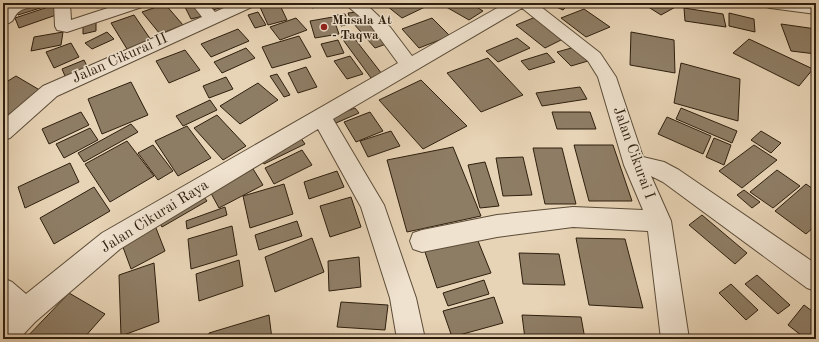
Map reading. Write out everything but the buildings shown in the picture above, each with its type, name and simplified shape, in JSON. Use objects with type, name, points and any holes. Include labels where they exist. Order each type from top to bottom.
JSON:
[{"type":"street","points":[[3,20],[8,17],[9,10],[29,3]]},
{"type":"street","points":[[62,3],[64,26],[67,26],[139,3]]},
{"type":"street","points":[[199,3],[212,19]]},
{"type":"street","name":"Jalan Cikurai II","points":[[3,132],[50,91],[248,3]]},
{"type":"street","points":[[352,3],[382,27],[409,65]]},
{"type":"street","name":"Jalan Cikurai Raya","points":[[3,336],[25,312],[111,241],[322,118],[409,65],[518,3]]},
{"type":"street","name":"Jalan Cikurai I","points":[[526,3],[594,56],[607,77],[635,164],[659,221],[675,339]]},
{"type":"street","points":[[770,3],[816,9]]},
{"type":"street","points":[[322,118],[372,205],[403,298],[411,339]]},
{"type":"street","points":[[635,164],[656,168],[671,176],[816,279]]},
{"type":"street","points":[[422,241],[459,235],[498,226],[573,216],[659,221]]},
{"type":"street","points":[[3,291],[25,312]]},
{"type":"place","name":"Musala At - Taqwa","points":[[324,27]]}]
